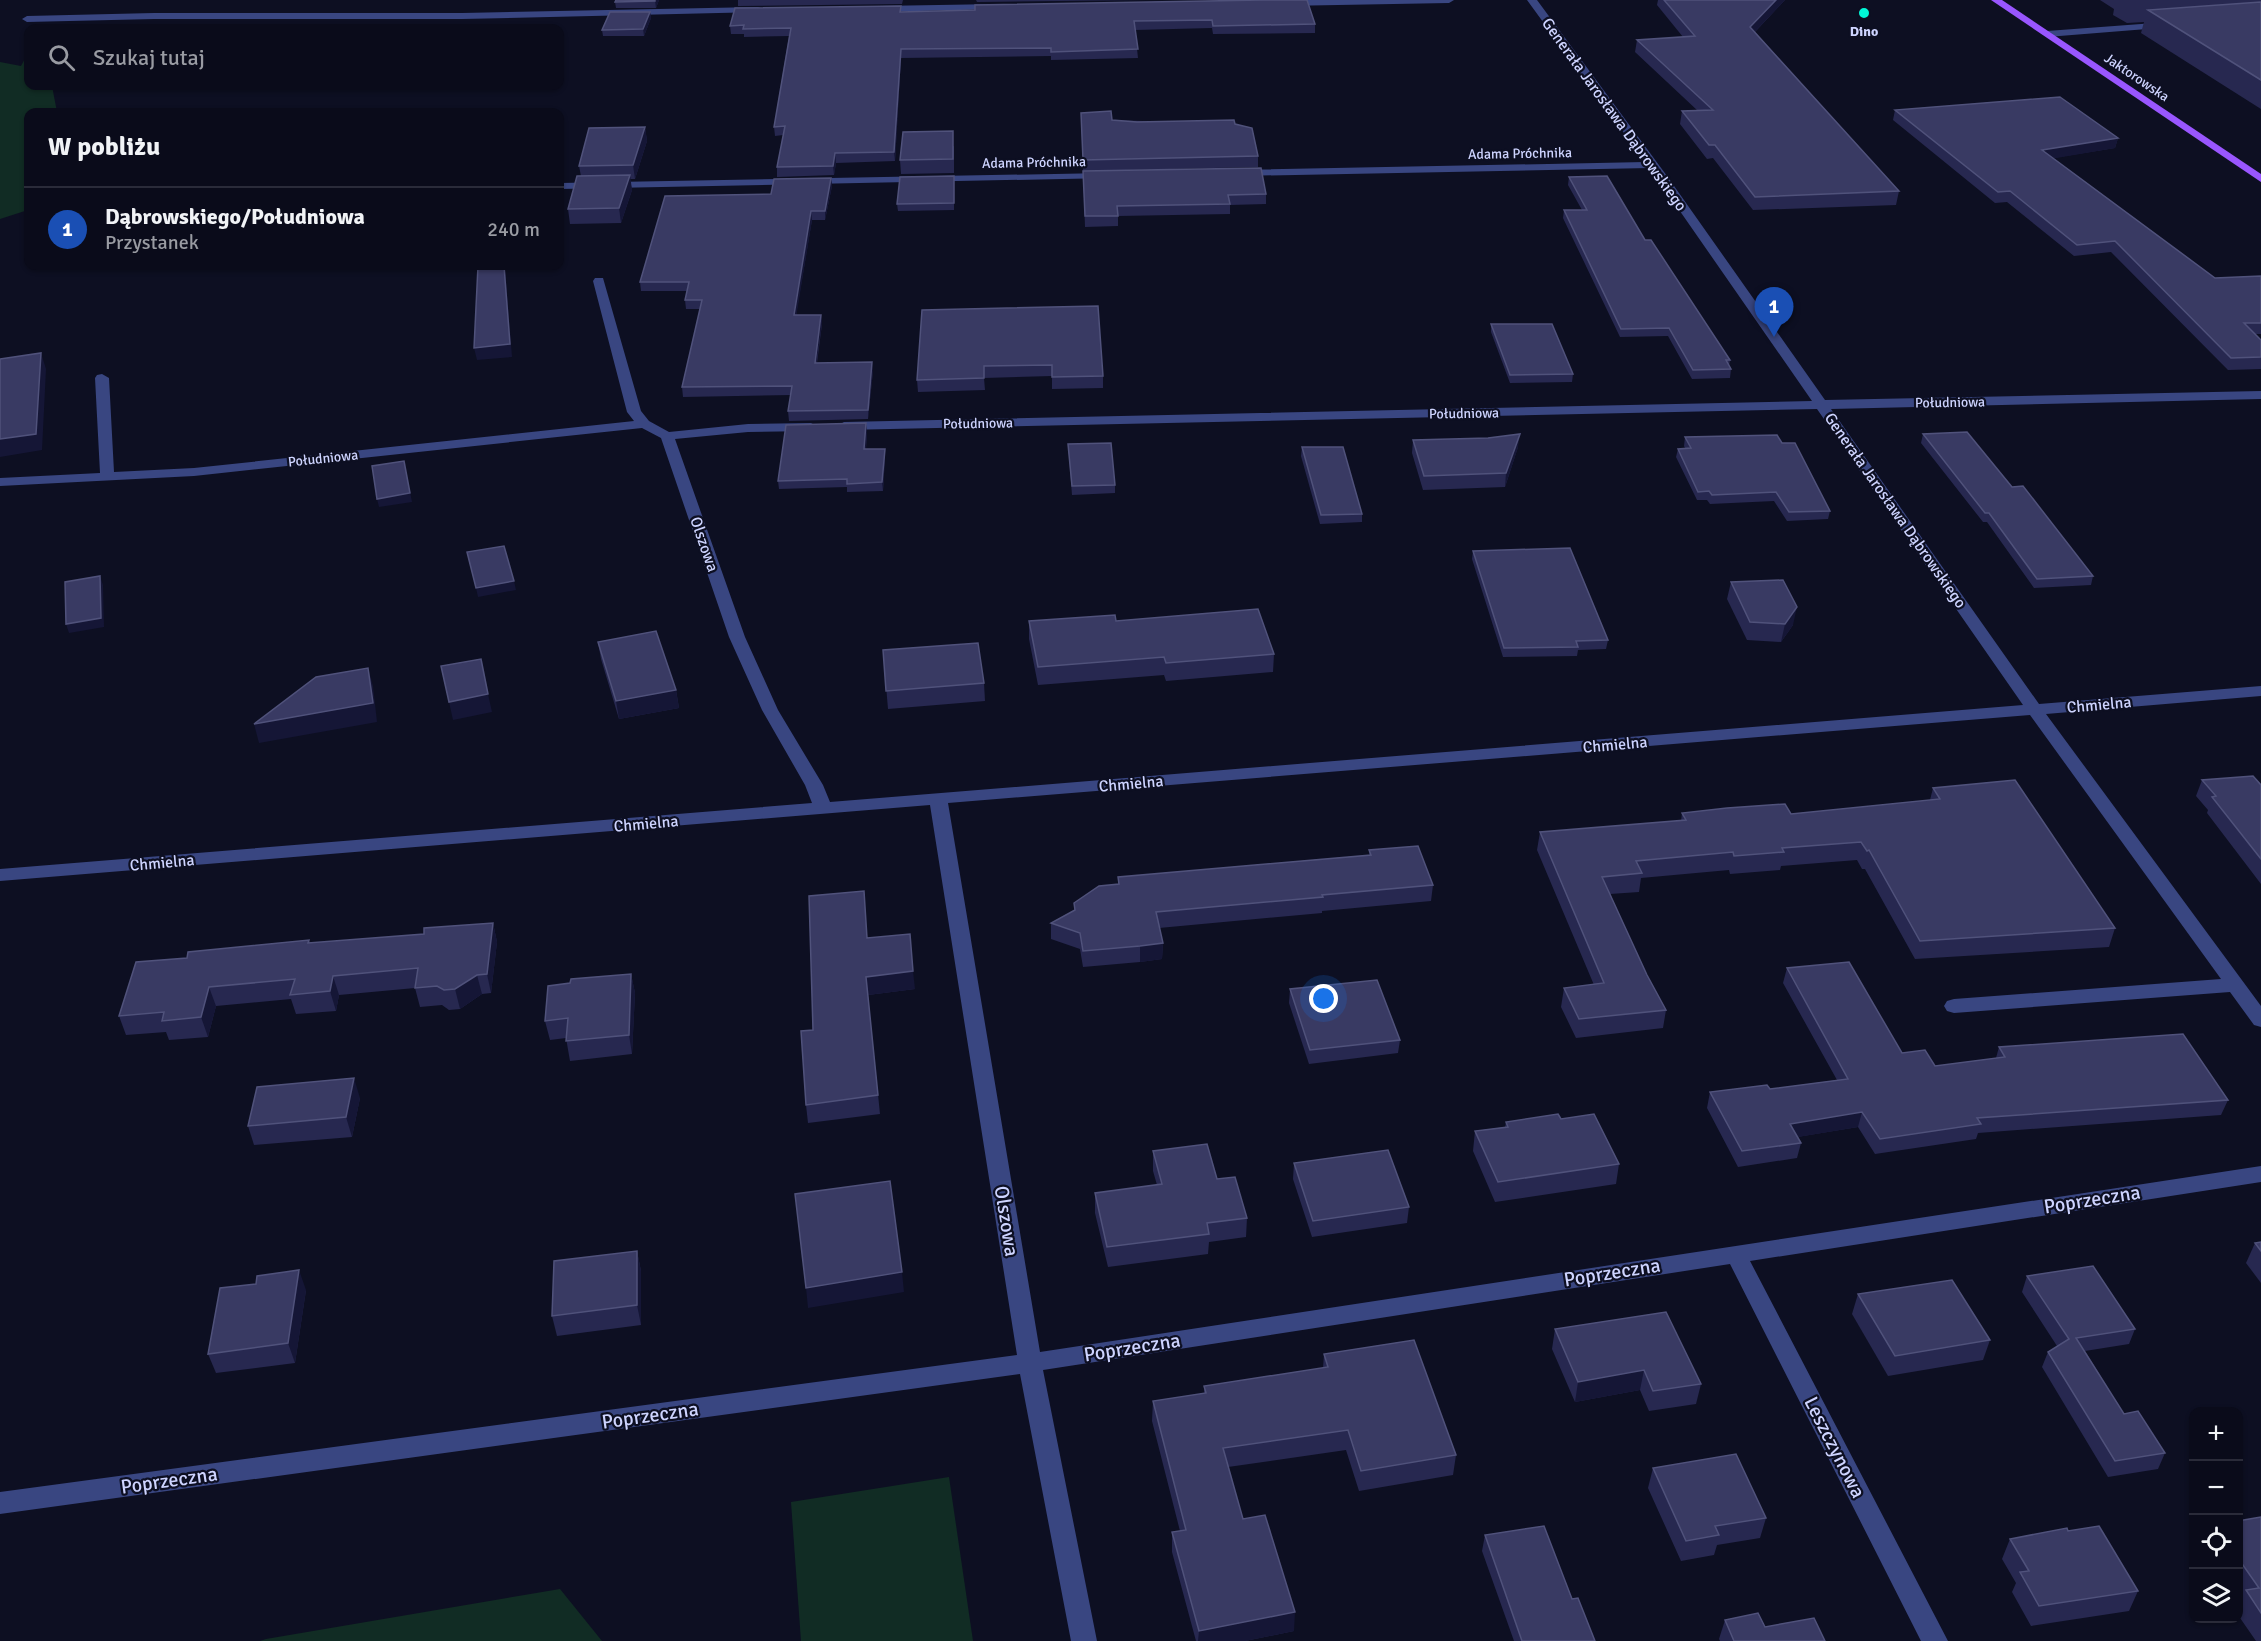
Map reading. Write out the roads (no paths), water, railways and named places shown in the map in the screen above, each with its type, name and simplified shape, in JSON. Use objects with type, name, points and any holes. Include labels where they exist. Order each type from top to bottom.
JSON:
[{"type":"main road","name":"Jaktorowska","points":[[1996,0],[2261,179]]},
{"type":"street","points":[[1270,3],[1449,0]]},
{"type":"street","name":"Generała Jarosława Dąbrowskiego","points":[[1532,0],[1653,165],[2035,710],[2261,1020]]},
{"type":"street","points":[[863,9],[1006,7]]},
{"type":"street","points":[[27,19],[767,10]]},
{"type":"street","points":[[2047,34],[2183,24]]},
{"type":"street","name":"Adama Próchnika","points":[[1224,173],[1653,165]]},
{"type":"street","name":"Adama Próchnika","points":[[564,186],[1116,176]]},
{"type":"street","points":[[599,281],[634,412],[644,424],[667,436]]},
{"type":"street","points":[[102,378],[107,477]]},
{"type":"street","name":"Południowa","points":[[667,436],[748,428],[2261,395]]},
{"type":"street","name":"Południowa","points":[[0,482],[194,472],[644,424]]},
{"type":"street","name":"Olszowa","points":[[667,436],[737,637],[770,710],[813,785],[823,808]]},
{"type":"street","name":"Chmielna","points":[[0,875],[2261,691]]},
{"type":"street","name":"Olszowa","points":[[938,799],[1030,1363],[1084,1641]]},
{"type":"street","points":[[1954,1006],[2236,985]]},
{"type":"street","name":"Poprzeczna","points":[[0,1503],[1030,1363],[2261,1174]]},
{"type":"street","name":"Leszczynowa","points":[[1735,1253],[1935,1641]]},
{"type":"place","name":"Dino","points":[[1864,13]]},
{"type":"place","name":"Dąbrowskiego/Południowa","points":[[1774,337]]}]
